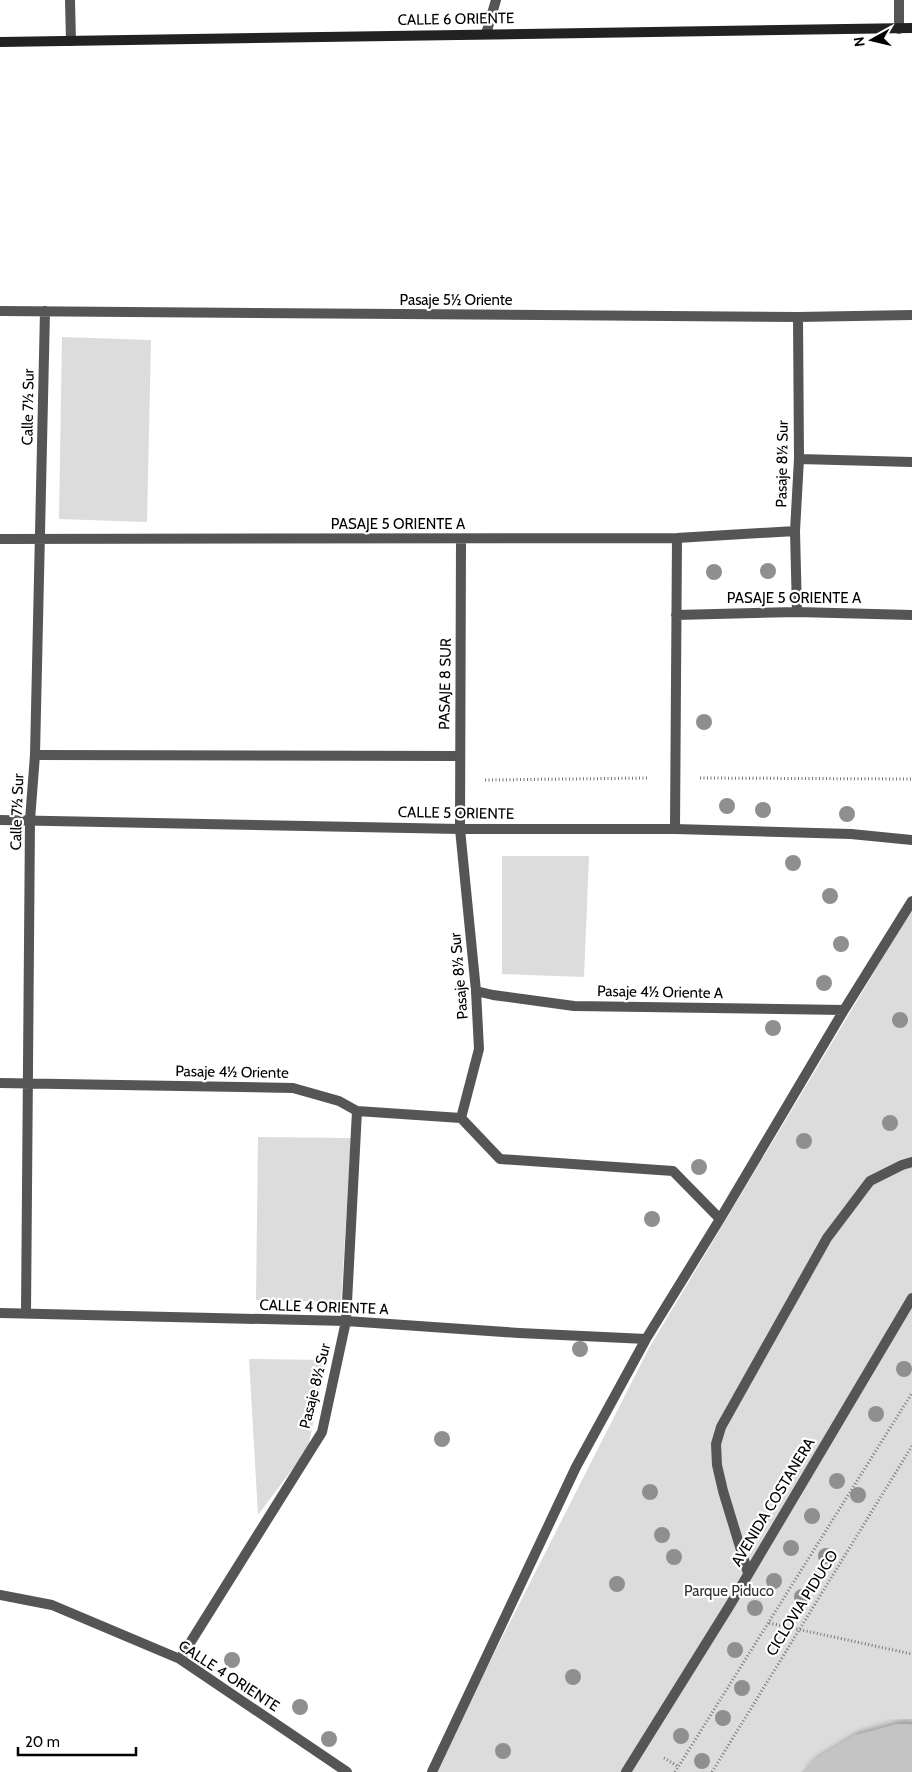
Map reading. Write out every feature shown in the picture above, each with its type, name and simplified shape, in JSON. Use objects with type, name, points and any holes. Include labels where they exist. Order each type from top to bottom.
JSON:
[{"type":"main road","name":"CALLE 6 ORIENTE","points":[[0,42],[912,28]]},
{"type":"street","points":[[70,0],[71,41]]},
{"type":"street","points":[[486,34],[496,0]]},
{"type":"street","points":[[899,0],[899,29]]},
{"type":"street","name":"Pasaje 5½ Oriente","points":[[0,311],[798,317],[912,315]]},
{"type":"street","name":"Calle 7½ Sur","points":[[26,1313],[30,820],[34,755],[46,311]]},
{"type":"street","name":"Pasaje 8½ Sur","points":[[797,612],[795,531],[798,459],[798,317]]},
{"type":"street","points":[[798,459],[912,462]]},
{"type":"street","name":"PASAJE 5 ORIENTE A","points":[[0,539],[677,538],[795,531]]},
{"type":"street","points":[[676,828],[677,538]]},
{"type":"street","name":"PASAJE 8 SUR","points":[[460,829],[461,539]]},
{"type":"street","name":"PASAJE 5 ORIENTE A","points":[[676,614],[797,612],[912,615]]},
{"type":"street","points":[[34,755],[459,756]]},
{"type":"street","name":"CALLE 5 ORIENTE","points":[[0,820],[460,829],[676,828],[851,834],[912,840]]},
{"type":"street","name":"Pasaje 8½ Sur","points":[[460,829],[476,991],[479,1049],[461,1118]]},
{"type":"street","points":[[432,1772],[576,1467],[646,1338],[912,900]]},
{"type":"street","name":"Pasaje 4½ Oriente A","points":[[476,991],[574,1006],[844,1010]]},
{"type":"street","name":"Pasaje 4½ Oriente","points":[[0,1083],[293,1088],[339,1101],[357,1111],[461,1118]]},
{"type":"street","name":"Pasaje 8½ Sur","points":[[180,1659],[322,1432],[346,1321],[357,1111]]},
{"type":"street","points":[[461,1118],[500,1159],[673,1171],[720,1219]]},
{"type":"street","points":[[748,1573],[717,1465],[716,1444],[721,1428],[828,1238],[870,1181],[912,1162]]},
{"type":"street","name":"AVENIDA COSTANERA","points":[[626,1772],[748,1573],[912,1298]]},
{"type":"street","name":"CALLE 4 ORIENTE A","points":[[0,1313],[346,1321],[518,1333],[646,1338]]},
{"type":"street","name":"CALLE 4 ORIENTE","points":[[0,1595],[52,1605],[180,1659],[346,1772]]},
{"type":"path","points":[[676,1772],[912,1393]]},
{"type":"path","name":"CICLOVIA PIDUCO","points":[[712,1772],[912,1446]]},
{"type":"path","points":[[769,1623],[912,1654]]},
{"type":"green space","points":[[62,337],[151,340],[147,522],[59,519]]},
{"type":"green space","points":[[502,856],[589,856],[584,977],[502,974]]},
{"type":"green space","name":"Parque Piduco","points":[[912,909],[912,1772],[434,1772],[649,1348]]},
{"type":"green space","points":[[258,1137],[351,1138],[341,1302],[256,1300]]},
{"type":"green space","points":[[249,1359],[326,1360],[308,1448],[258,1515]]},
{"type":"building","points":[[898,1724],[912,1725],[912,1772],[801,1772],[813,1761],[854,1736]]}]
